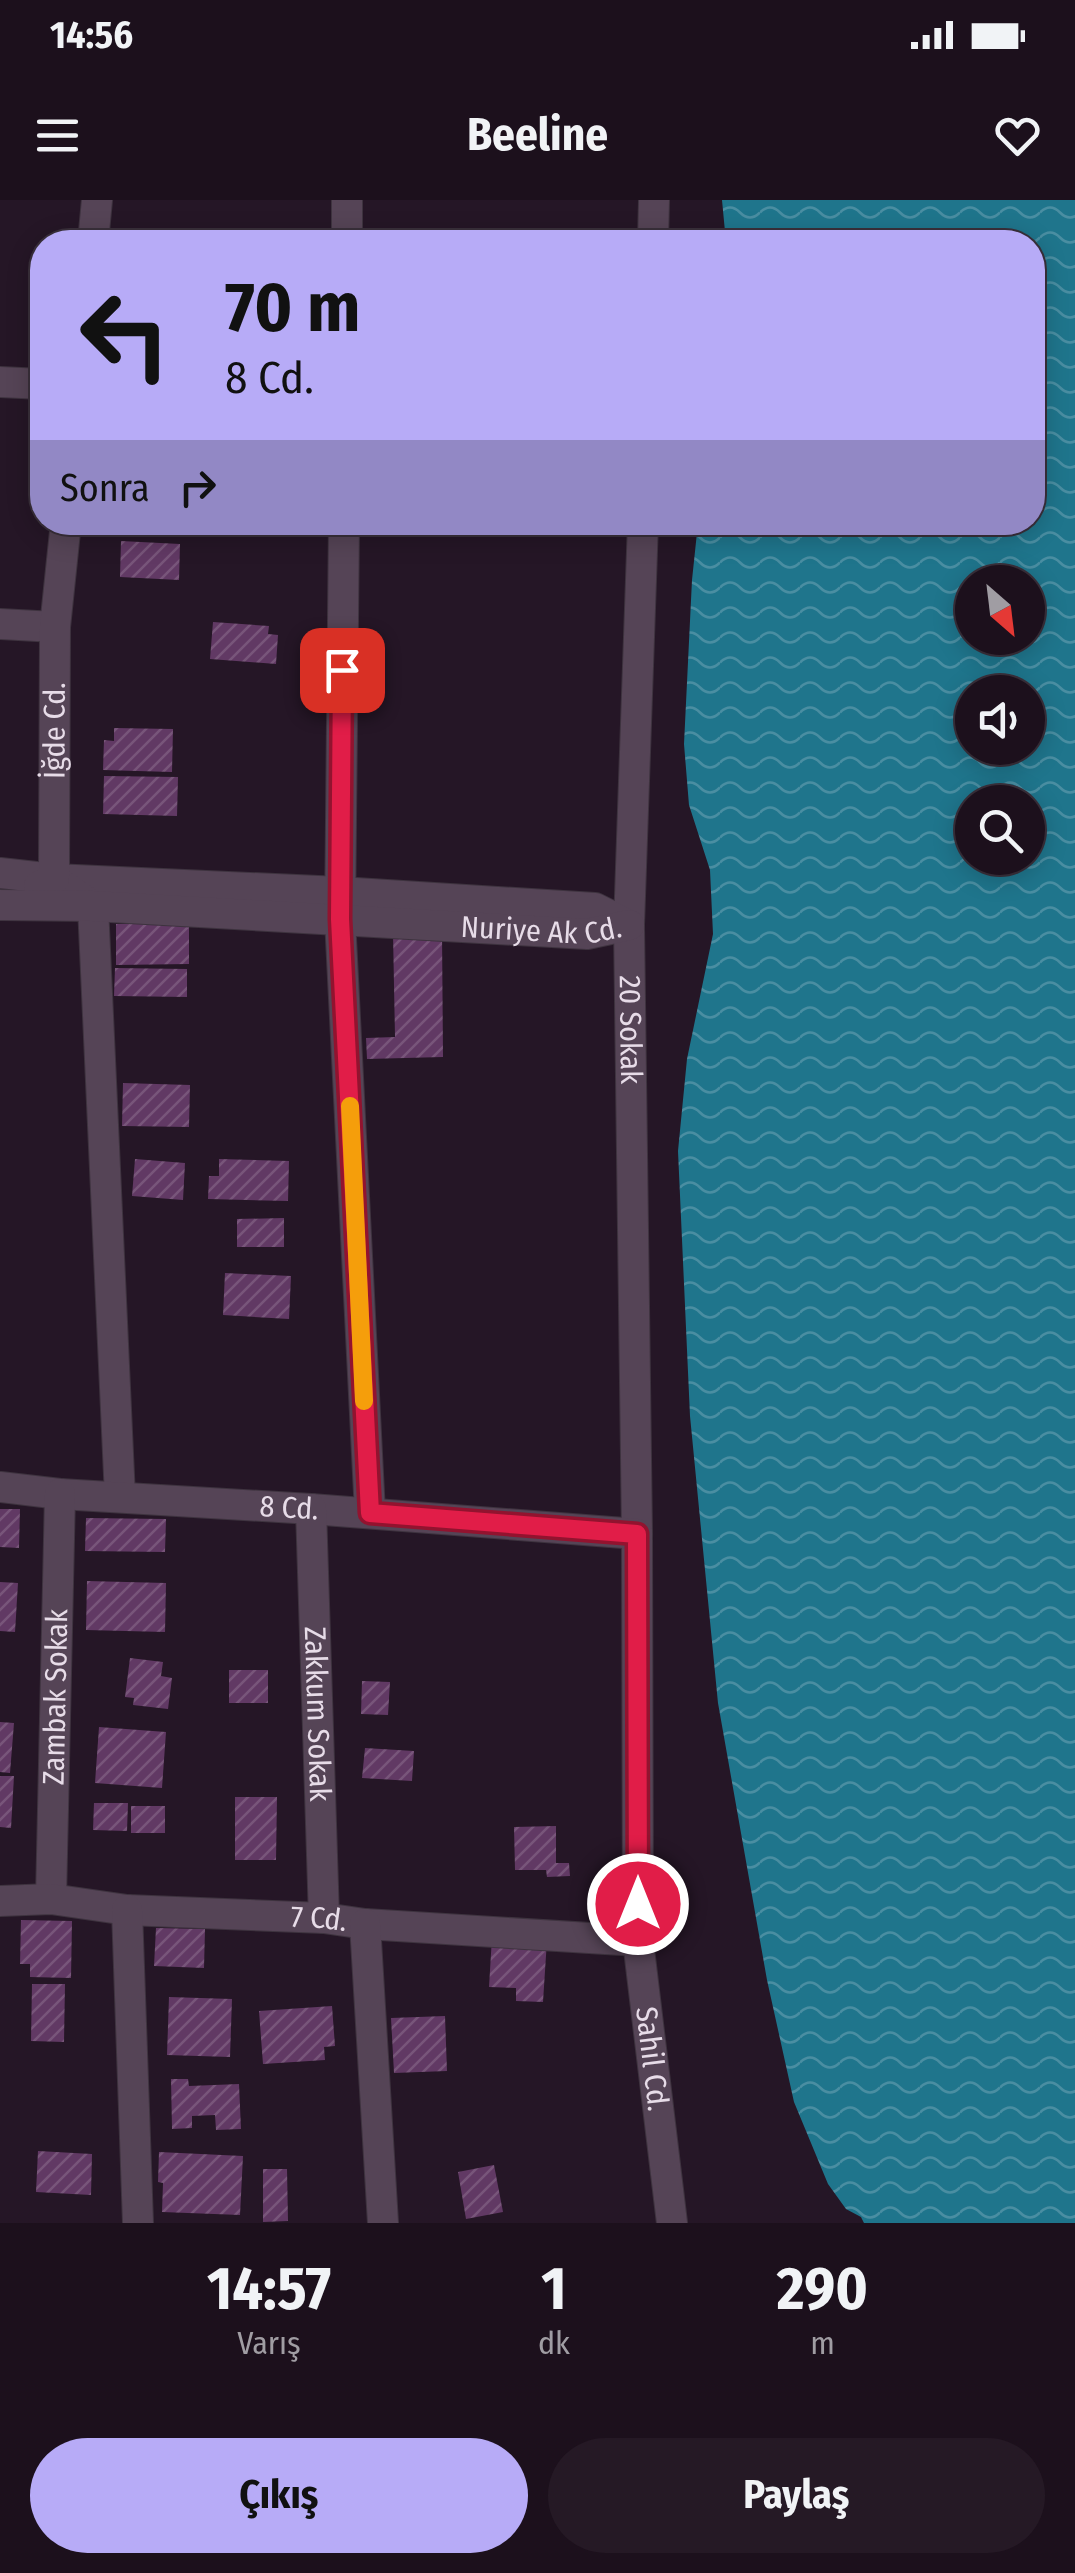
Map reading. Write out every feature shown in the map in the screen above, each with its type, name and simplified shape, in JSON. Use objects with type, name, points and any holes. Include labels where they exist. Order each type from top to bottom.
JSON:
[{"type":"street","points":[[94,230],[97,200]]},
{"type":"street","points":[[346,230],[347,200]]},
{"type":"street","points":[[653,230],[654,200]]},
{"type":"street","points":[[0,382],[30,383]]},
{"type":"street","name":"İğde Cd.","points":[[54,879],[54,626],[64,535]]},
{"type":"street","points":[[344,535],[340,906],[370,1513]]},
{"type":"street","name":"20 Sokak","points":[[637,1534],[629,925],[643,535]]},
{"type":"street","points":[[0,624],[54,626]]},
{"type":"street","name":"Nuriye Ak Cd.","points":[[0,874],[587,934],[629,925]]},
{"type":"street","points":[[0,905],[54,879],[92,906],[120,1497]]},
{"type":"street","name":"Nuriye Ak Cd.","points":[[0,905],[340,906]]},
{"type":"street","name":"8 Cd.","points":[[0,1486],[60,1494],[311,1508],[637,1534]]},
{"type":"street","name":"Zambak Sokak","points":[[51,1900],[60,1494]]},
{"type":"street","name":"Zakkum Sokak","points":[[311,1508],[324,1918]]},
{"type":"street","name":"Sahil Cd.","points":[[637,1534],[638,1941],[672,2223]]},
{"type":"street","name":"7 Cd.","points":[[0,1901],[51,1900],[127,1910],[324,1918],[638,1941]]},
{"type":"street","points":[[127,1910],[138,2223]]},
{"type":"street","points":[[365,1924],[384,2223]]},
{"type":"water","points":[[722,200],[1075,200],[1075,2223],[864,2223],[846,2209],[828,2184],[794,2102],[767,1980],[718,1703],[690,1416],[678,1151],[687,1059],[713,934],[710,870],[689,805],[684,744],[697,535],[1045,535],[1045,230],[725,230]]},
{"type":"building","points":[[121,541],[180,544],[179,580],[120,577]]},
{"type":"building","points":[[213,622],[269,626],[268,634],[278,635],[276,664],[210,659]]},
{"type":"building","points":[[114,728],[173,729],[172,772],[103,770],[104,740],[114,741]]},
{"type":"building","points":[[104,776],[178,777],[177,816],[103,814]]},
{"type":"building","points":[[189,923],[189,964],[116,965],[116,924]]},
{"type":"building","points":[[442,932],[443,1057],[367,1059],[366,1038],[395,1037],[393,933]]},
{"type":"building","points":[[115,968],[187,969],[187,997],[114,996]]},
{"type":"building","points":[[123,1083],[190,1085],[189,1127],[122,1126]]},
{"type":"building","points":[[135,1159],[185,1163],[183,1200],[132,1196]]},
{"type":"building","points":[[219,1159],[289,1161],[288,1201],[208,1199],[209,1176],[219,1176]]},
{"type":"building","points":[[284,1218],[284,1247],[237,1247],[237,1219]]},
{"type":"building","points":[[225,1273],[291,1276],[289,1319],[223,1315]]},
{"type":"building","points":[[0,1509],[20,1509],[19,1548],[0,1547]]},
{"type":"building","points":[[86,1518],[166,1519],[165,1552],[85,1551]]},
{"type":"building","points":[[87,1581],[166,1583],[165,1632],[86,1630]]},
{"type":"building","points":[[0,1582],[18,1583],[15,1632],[0,1631]]},
{"type":"building","points":[[130,1658],[163,1662],[161,1676],[172,1678],[168,1709],[133,1705],[134,1698],[125,1697]]},
{"type":"building","points":[[229,1670],[268,1670],[268,1703],[229,1703]]},
{"type":"building","points":[[362,1681],[390,1682],[388,1715],[361,1714]]},
{"type":"building","points":[[0,1722],[14,1723],[10,1773],[0,1772]]},
{"type":"building","points":[[99,1727],[166,1732],[162,1788],[95,1783]]},
{"type":"building","points":[[365,1748],[414,1751],[412,1781],[362,1778]]},
{"type":"building","points":[[0,1776],[14,1776],[11,1828],[0,1827]]},
{"type":"building","points":[[235,1797],[277,1797],[276,1860],[235,1860]]},
{"type":"building","points":[[94,1803],[128,1803],[127,1831],[93,1830]]},
{"type":"building","points":[[131,1806],[165,1806],[165,1833],[131,1833]]},
{"type":"building","points":[[556,1826],[556,1863],[569,1863],[570,1876],[547,1877],[546,1870],[515,1870],[514,1827]]},
{"type":"building","points":[[21,1920],[72,1921],[71,1978],[30,1977],[30,1964],[20,1964]]},
{"type":"building","points":[[156,1928],[205,1929],[204,1968],[154,1966]]},
{"type":"building","points":[[492,1937],[547,1940],[543,2002],[516,2001],[516,1988],[489,1987]]},
{"type":"building","points":[[32,1984],[65,1984],[64,2042],[31,2041]]},
{"type":"building","points":[[169,1997],[232,1999],[230,2057],[167,2055]]},
{"type":"building","points":[[332,2006],[335,2046],[324,2047],[325,2060],[263,2064],[259,2011]]},
{"type":"building","points":[[445,2016],[447,2071],[394,2073],[391,2018]]},
{"type":"building","points":[[171,2079],[188,2079],[189,2086],[239,2084],[241,2129],[216,2130],[215,2115],[192,2116],[192,2128],[172,2129]]},
{"type":"building","points":[[38,2151],[92,2154],[91,2195],[36,2192]]},
{"type":"building","points":[[159,2152],[243,2156],[240,2215],[162,2212]]},
{"type":"building","points":[[494,2165],[503,2212],[466,2219],[458,2172]]},
{"type":"building","points":[[263,2169],[287,2169],[288,2221],[263,2222]]},
{"type":"slow traffic","points":[[350,1106],[364,1401]]},
{"type":"route","points":[[342,670],[340,919],[370,1513],[637,1534],[638,1904]]}]
